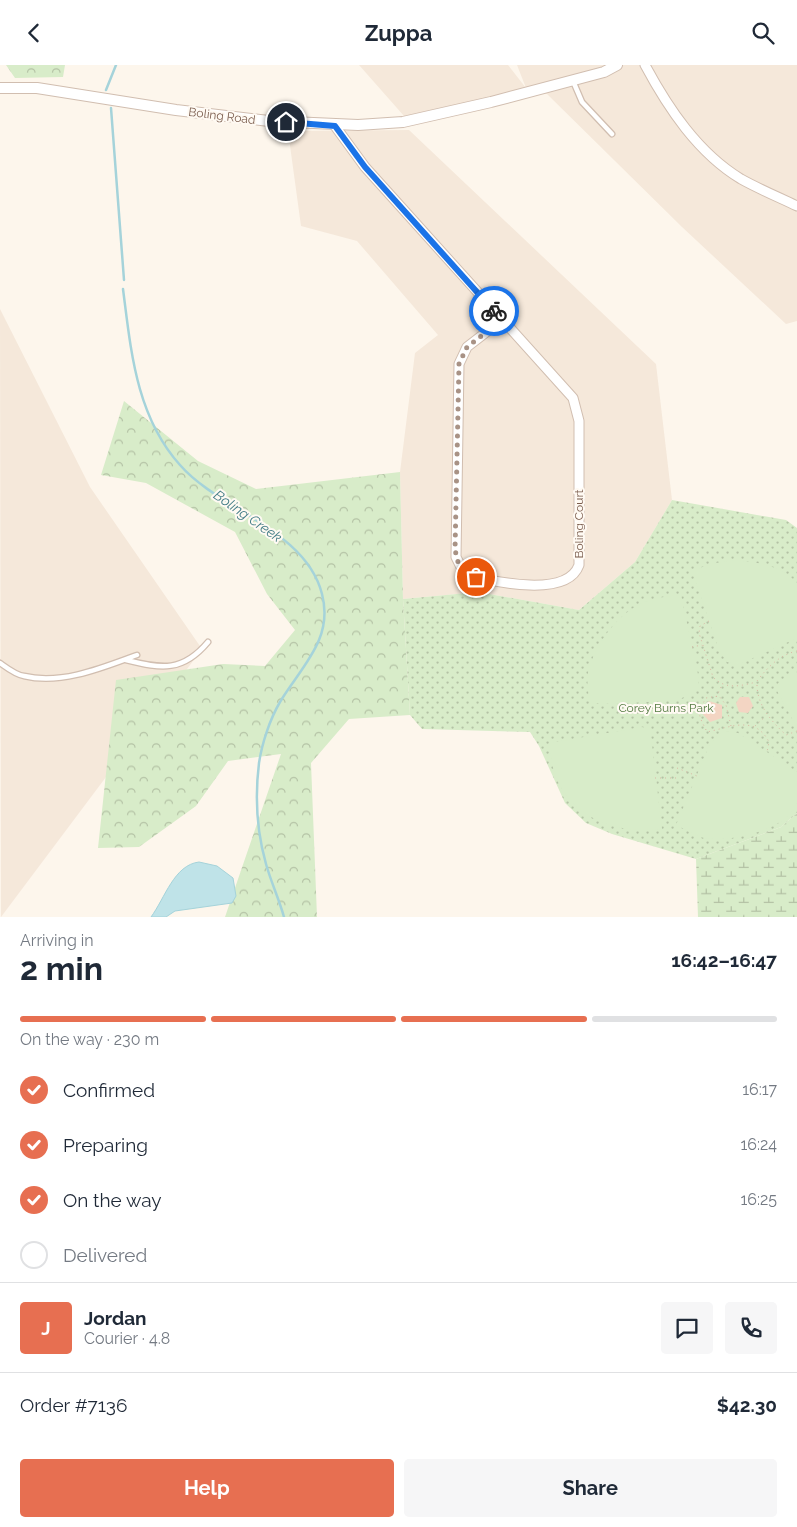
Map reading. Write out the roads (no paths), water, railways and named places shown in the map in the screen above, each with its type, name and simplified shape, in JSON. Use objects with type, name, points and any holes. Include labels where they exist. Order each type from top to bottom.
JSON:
[{"type":"street","name":"Boling Road","points":[[0,88],[37,89],[213,115],[335,126],[403,121],[491,103],[604,72],[617,65]]},
{"type":"street","points":[[645,65],[670,107],[702,147],[740,178],[797,206]]},
{"type":"street","name":"Boling Court","points":[[335,126],[365,167],[568,391],[579,415],[579,565],[572,577],[554,584],[487,580],[464,575],[456,557],[459,364],[467,347],[502,320]]},
{"type":"lane","points":[[573,81],[582,102],[612,134]]},
{"type":"lane","points":[[125,659],[158,666],[176,666],[196,655],[208,642]]},
{"type":"lane","points":[[0,663],[22,676],[50,679],[74,675],[137,655]]},
{"type":"water","points":[[199,862],[217,866],[233,878],[236,896],[232,903],[175,911],[166,917],[151,917],[171,883],[183,869],[190,864]]},
{"type":"waterway","name":"Boling Creek","points":[[106,90],[116,65]]},
{"type":"waterway","name":"Boling Creek","points":[[111,108],[124,280]]},
{"type":"waterway","name":"Boling Creek","points":[[123,289],[129,336],[138,382],[154,426],[165,446],[180,465],[197,481],[260,522],[299,553],[313,572],[322,594],[325,610],[320,639],[276,709],[267,731],[259,763],[257,801],[263,852],[284,917]]},
{"type":"park label","name":"Corey Burns Park","points":[[666,708]]}]
